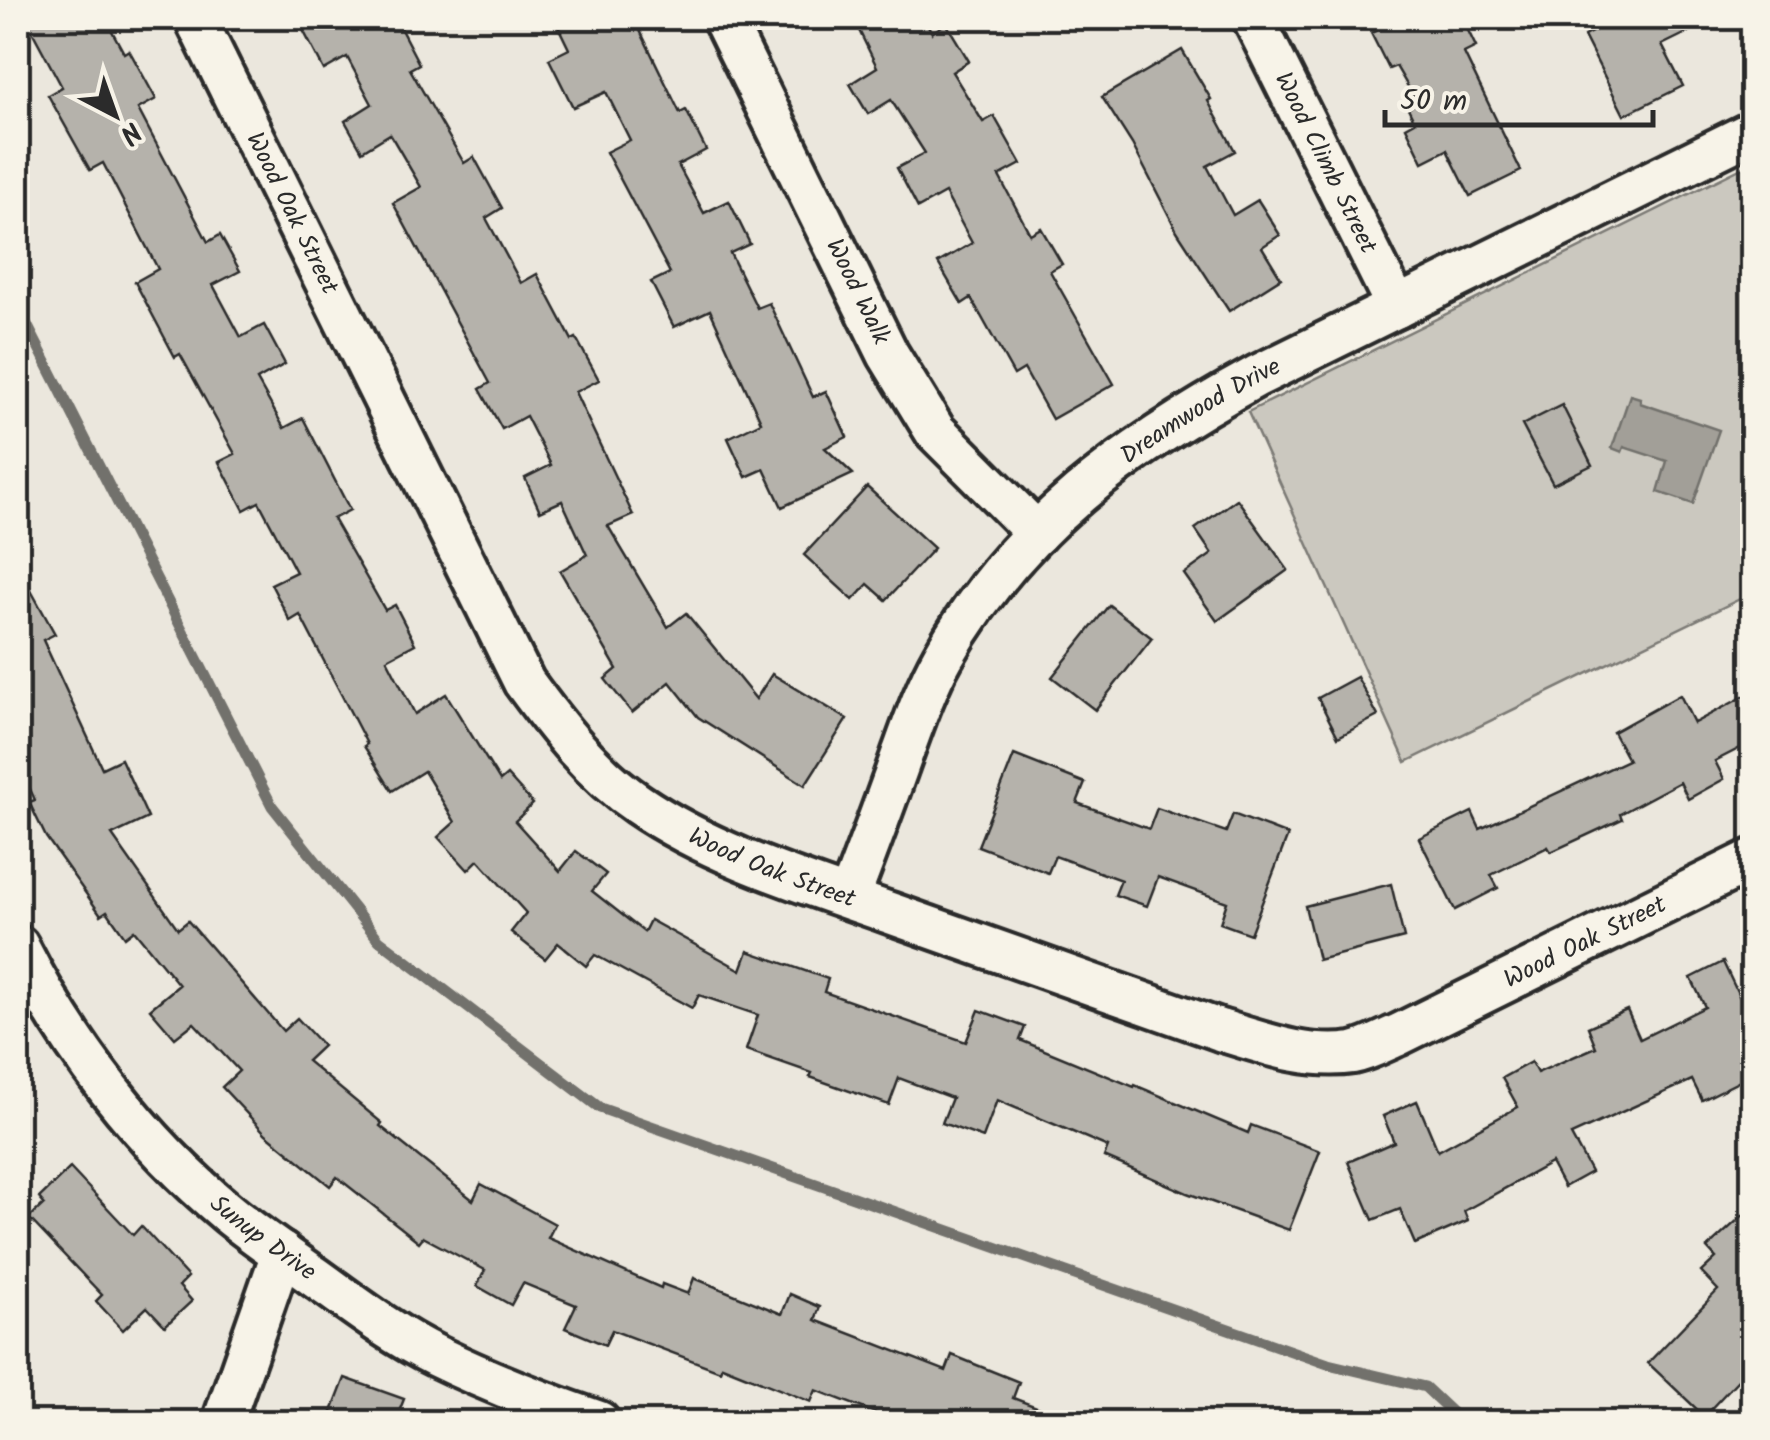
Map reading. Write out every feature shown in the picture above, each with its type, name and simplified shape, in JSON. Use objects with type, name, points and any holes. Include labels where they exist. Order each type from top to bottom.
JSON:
[{"type":"street","name":"Wood Oak Street","points":[[195,18],[524,682],[592,764],[636,803],[700,840],[849,898],[1280,1049],[1314,1054],[1354,1053],[1398,1036],[1752,860]]},
{"type":"street","name":"Wood Walk","points":[[723,18],[888,354],[925,416],[935,432],[1037,532]]},
{"type":"street","name":"Wood Climb Street","points":[[1253,18],[1397,307]]},
{"type":"street","name":"Dreamwood Drive","points":[[849,898],[942,658],[988,587],[1037,532],[1106,470],[1183,416],[1257,376],[1752,132]]},
{"type":"street","name":"Sunup Drive","points":[[18,946],[36,983],[75,1044],[124,1108],[171,1160],[229,1214],[361,1310],[433,1354],[536,1401],[599,1422]]},
{"type":"street","points":[[223,1422],[282,1253]]},
{"type":"shaded area","points":[[1752,163],[1752,593],[1406,762],[1248,412]]},
{"type":"shaded area","points":[[1630,395],[1640,398],[1640,403],[1719,430],[1693,504],[1658,492],[1667,461],[1624,447],[1622,452],[1612,448]]},
{"type":"building","points":[[25,18],[105,18],[124,53],[129,50],[156,99],[138,109],[208,242],[220,235],[240,271],[213,285],[241,337],[264,325],[285,364],[257,380],[284,428],[303,418],[350,510],[333,519],[385,610],[395,605],[415,644],[387,659],[415,714],[446,694],[500,781],[507,775],[533,804],[515,821],[560,871],[576,851],[606,874],[592,891],[644,932],[650,920],[741,970],[748,951],[828,979],[824,992],[966,1042],[979,1010],[1025,1027],[1020,1040],[1248,1133],[1251,1125],[1320,1151],[1289,1230],[1187,1193],[1104,1157],[1108,1147],[997,1100],[983,1138],[942,1123],[952,1098],[899,1078],[889,1105],[810,1077],[812,1073],[746,1050],[758,1015],[699,995],[692,1008],[595,955],[586,966],[558,943],[545,959],[511,932],[526,913],[478,860],[468,870],[438,837],[455,822],[424,771],[392,791],[364,746],[367,744],[300,615],[290,621],[271,584],[296,572],[259,502],[244,510],[219,462],[235,454],[180,354],[175,357],[135,282],[158,269],[103,163],[90,170],[48,95],[62,87]]},
{"type":"building","points":[[322,18],[395,18],[419,64],[410,69],[464,163],[474,157],[502,208],[486,218],[521,283],[537,274],[572,340],[576,338],[599,380],[575,392],[633,515],[608,526],[668,627],[686,613],[756,699],[772,674],[847,719],[805,785],[698,717],[670,682],[632,713],[605,679],[617,669],[560,571],[587,555],[562,501],[540,511],[525,478],[551,465],[526,416],[502,429],[480,389],[490,383],[393,203],[421,187],[390,134],[362,151],[345,121],[372,104],[347,57],[324,70],[302,28]]},
{"type":"building","points":[[554,18],[634,18],[680,113],[686,110],[706,150],[678,165],[704,213],[729,201],[750,244],[730,253],[757,308],[769,303],[813,397],[826,391],[847,437],[825,448],[853,474],[782,507],[764,469],[746,477],[728,438],[761,422],[710,310],[674,327],[651,282],[670,273],[606,152],[630,140],[606,92],[573,107],[549,59],[569,49]]},
{"type":"building","points":[[853,18],[924,18],[932,33],[946,23],[969,61],[952,72],[983,122],[994,116],[1021,164],[999,176],[1030,234],[1041,228],[1062,264],[1050,271],[1114,384],[1052,419],[1024,369],[1014,375],[971,298],[962,304],[938,263],[972,243],[945,193],[918,208],[897,168],[925,153],[891,100],[868,114],[850,84],[877,67]]},
{"type":"building","points":[[1402,18],[1462,18],[1476,47],[1464,53],[1521,171],[1470,196],[1447,150],[1423,162],[1406,127],[1415,122],[1408,108],[1417,102],[1396,66],[1389,69],[1371,33]]},
{"type":"building","points":[[1620,18],[1717,18],[1662,45],[1683,86],[1624,115],[1584,36]]},
{"type":"building","points":[[1182,50],[1235,151],[1207,166],[1233,215],[1258,200],[1280,235],[1262,247],[1281,278],[1229,311],[1177,231],[1132,144],[1102,97]]},
{"type":"building","points":[[1562,405],[1592,465],[1553,484],[1522,425]]},
{"type":"building","points":[[867,487],[934,548],[886,600],[868,584],[853,600],[804,555]]},
{"type":"building","points":[[1237,499],[1288,570],[1217,621],[1184,574],[1212,554],[1195,529]]},
{"type":"building","points":[[18,567],[55,634],[43,640],[102,768],[121,759],[148,818],[112,835],[178,929],[188,921],[283,1031],[297,1018],[323,1046],[307,1061],[382,1123],[380,1126],[473,1200],[481,1184],[555,1224],[548,1238],[661,1288],[662,1284],[688,1294],[694,1278],[782,1314],[790,1294],[820,1307],[815,1320],[946,1371],[952,1355],[1019,1382],[1013,1398],[1071,1422],[899,1422],[816,1390],[811,1402],[722,1366],[720,1371],[612,1330],[605,1345],[565,1328],[576,1305],[523,1283],[511,1305],[477,1286],[485,1270],[423,1237],[419,1242],[337,1177],[330,1186],[266,1134],[222,1087],[239,1071],[194,1023],[175,1038],[150,1009],[179,985],[134,930],[125,937],[107,911],[101,915],[46,837],[29,802],[35,800],[18,763]]},
{"type":"building","points":[[1109,605],[1152,638],[1095,710],[1052,677]]},
{"type":"building","points":[[1357,677],[1378,716],[1338,737],[1318,698]]},
{"type":"building","points":[[1752,692],[1752,742],[1715,761],[1724,779],[1688,799],[1680,782],[1620,814],[1622,819],[1551,852],[1548,847],[1491,875],[1498,888],[1455,910],[1419,838],[1472,812],[1480,829],[1628,760],[1613,732],[1680,695],[1694,723]]},
{"type":"building","points":[[1014,755],[1085,783],[1077,803],[1149,829],[1157,808],[1226,832],[1233,814],[1288,835],[1250,934],[1220,923],[1227,902],[1158,877],[1147,906],[1115,895],[1121,880],[1055,856],[1048,873],[978,846]]},
{"type":"building","points":[[1391,884],[1404,938],[1318,960],[1305,906]]},
{"type":"building","points":[[1723,962],[1752,1023],[1752,1075],[1702,1100],[1692,1080],[1571,1135],[1591,1172],[1564,1187],[1551,1163],[1464,1211],[1468,1221],[1415,1244],[1400,1209],[1373,1220],[1348,1162],[1394,1142],[1383,1116],[1417,1101],[1438,1151],[1518,1107],[1502,1078],[1531,1062],[1537,1073],[1596,1047],[1588,1027],[1627,1010],[1640,1039],[1705,1007],[1691,978]]},
{"type":"building","points":[[70,1168],[133,1235],[141,1226],[188,1277],[179,1286],[192,1301],[165,1326],[147,1307],[123,1330],[96,1301],[102,1295],[29,1218],[44,1204],[39,1198]]},
{"type":"building","points":[[1752,1207],[1752,1365],[1704,1416],[1648,1363],[1718,1290],[1701,1272],[1716,1258],[1707,1248]]},
{"type":"building","points":[[345,1378],[404,1399],[395,1422],[328,1422]]},
{"type":"waterway","points":[[18,307],[272,806],[379,940],[600,1108],[1328,1364],[1425,1387],[1462,1422]]}]
